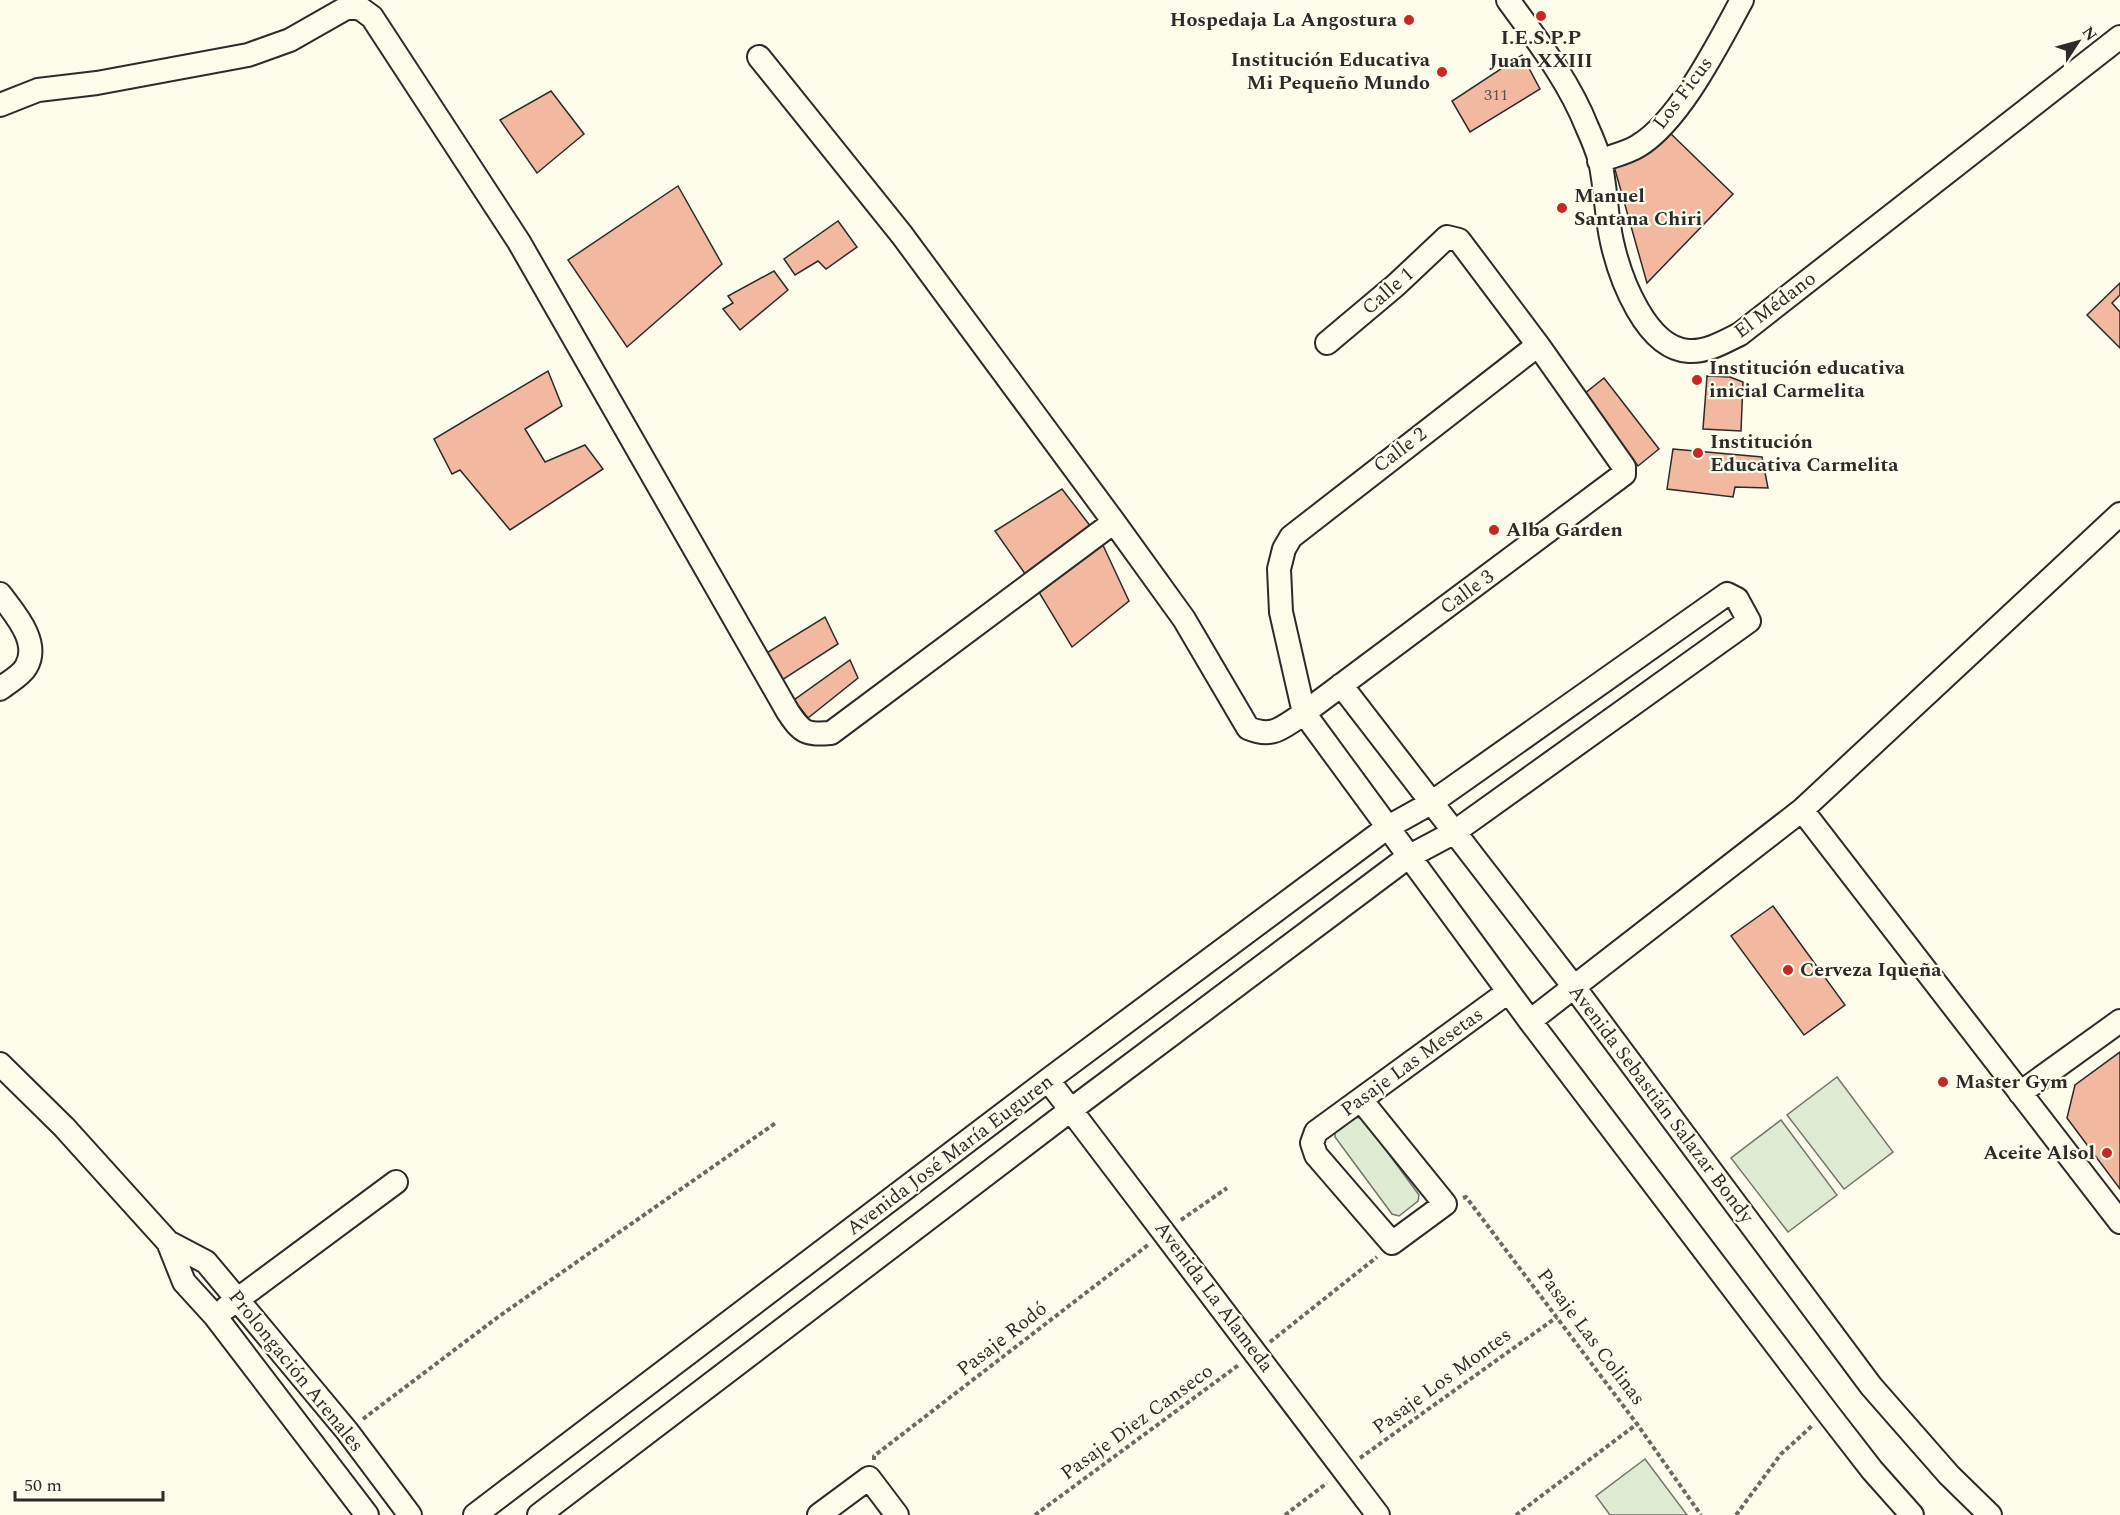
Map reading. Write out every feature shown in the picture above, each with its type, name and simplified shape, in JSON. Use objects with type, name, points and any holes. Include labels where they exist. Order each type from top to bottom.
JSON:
[{"type":"street","name":"El Médano","points":[[1509,0],[1579,108],[1599,161],[1612,243],[1635,306],[1660,339],[1676,348],[1689,351],[1707,349],[1740,334],[2120,37]]},
{"type":"street","name":"Los Ficus","points":[[1599,161],[1639,146],[1659,128],[1705,69],[1742,0]]},
{"type":"street","points":[[0,105],[38,90],[97,83],[248,55],[290,40],[348,7],[362,9],[372,16],[519,242],[788,712],[798,726],[810,735],[831,733],[1114,522]]},
{"type":"street","name":"Calle 3","points":[[759,57],[902,235],[1184,619],[1248,728],[1261,734],[1270,734],[1304,713],[1615,483],[1624,474],[1624,467],[1538,345]]},
{"type":"street","name":"Calle 1","points":[[1327,343],[1396,285],[1447,237],[1459,240],[1538,345]]},
{"type":"street","name":"Calle 2","points":[[1304,713],[1281,612],[1279,569],[1284,549],[1301,526],[1538,345]]},
{"type":"street","points":[[1530,1021],[1802,810],[2120,514]]},
{"type":"street","points":[[0,594],[24,627],[30,649],[26,667],[0,689]]},
{"type":"street","name":"Avenida José María Euguren","points":[[475,1515],[1048,1080],[1388,827],[1431,803],[1726,594],[1737,599],[1749,621],[1453,833],[1408,857],[1072,1109],[539,1515]]},
{"type":"street","name":"Avenida Sebastián Salazar Bondy","points":[[1341,685],[1574,987],[1871,1386],[1949,1476],[1990,1515]]},
{"type":"street","points":[[1574,701],[1596,730]]},
{"type":"street","points":[[1304,713],[1508,992],[1827,1412],[1872,1470],[1912,1515]]},
{"type":"street","points":[[1802,810],[2120,1222]]},
{"type":"street","name":"Pasaje Las Mesetas","points":[[1392,1244],[1316,1155],[1312,1143],[1316,1132],[1508,992]]},
{"type":"street","points":[[2020,1093],[2120,1021]]},
{"type":"street","name":"Prolongación Arenales","points":[[0,1064],[64,1127],[168,1242],[206,1262],[347,1431],[410,1515]]},
{"type":"street","name":"Avenida La Alameda","points":[[1048,1080],[1165,1231],[1378,1515]]},
{"type":"street","points":[[1361,1100],[1445,1204],[1392,1244]]},
{"type":"street","points":[[215,1316],[396,1182]]},
{"type":"street","name":"Prolongación Arenales","points":[[168,1242],[184,1282],[215,1316],[367,1515]]},
{"type":"street","points":[[819,1515],[869,1478],[897,1515]]},
{"type":"path","points":[[347,1431],[498,1317],[777,1122]]},
{"type":"path","points":[[1165,1231],[1227,1188]]},
{"type":"path","name":"Pasaje Las Colinas","points":[[1445,1204],[1466,1197],[1637,1424],[1701,1515]]},
{"type":"path","name":"Pasaje Rodó","points":[[869,1478],[874,1456],[1165,1231]]},
{"type":"path","name":"Pasaje Diez Canseco","points":[[1035,1515],[1256,1353],[1392,1244]]},
{"type":"path","name":"Pasaje Los Montes","points":[[1285,1515],[1557,1317]]},
{"type":"path","points":[[1736,1515],[1781,1454],[1827,1412]]},
{"type":"path","points":[[1516,1515],[1637,1424]]},
{"type":"green space","points":[[1837,1077],[1893,1152],[1844,1189],[1787,1115]]},
{"type":"green space","points":[[1352,1116],[1363,1119],[1419,1195],[1418,1201],[1399,1216],[1392,1214],[1335,1137],[1335,1130]]},
{"type":"green space","points":[[1781,1120],[1837,1195],[1788,1232],[1731,1158]]},
{"type":"green space","points":[[1645,1459],[1687,1515],[1610,1515],[1596,1496]]},
{"type":"building","points":[[1522,55],[1540,89],[1470,132],[1452,101]]},
{"type":"building","points":[[551,91],[584,134],[537,173],[500,120]]},
{"type":"building","points":[[1669,132],[1733,194],[1647,283],[1614,166]]},
{"type":"building","points":[[678,186],[722,264],[627,347],[568,260]]},
{"type":"building","points":[[838,221],[857,247],[826,269],[818,261],[795,275],[784,259]]},
{"type":"building","points":[[774,271],[788,290],[740,330],[723,309],[733,303],[728,296]]},
{"type":"building","points":[[2120,283],[2120,295],[2112,303],[2120,312],[2120,348],[2087,315]]},
{"type":"building","points":[[548,371],[562,406],[525,429],[545,462],[585,445],[603,469],[510,530],[460,470],[452,474],[434,439]]},
{"type":"building","points":[[1707,376],[1730,377],[1743,382],[1741,431],[1703,429]]},
{"type":"building","points":[[1604,378],[1659,449],[1638,466],[1584,394]]},
{"type":"building","points":[[1673,449],[1762,457],[1768,488],[1735,487],[1733,497],[1667,489]]},
{"type":"building","points":[[1062,489],[1091,527],[1028,578],[995,531]]},
{"type":"building","points":[[1101,541],[1129,601],[1072,647],[1037,589]]},
{"type":"building","points":[[825,617],[838,644],[779,682],[765,654]]},
{"type":"building","points":[[850,660],[858,678],[808,718],[794,700]]},
{"type":"building","name":"Cerveza Iqueña","points":[[1773,906],[1845,1005],[1804,1035],[1731,936]]},
{"type":"building","name":"Aceite Alsol","points":[[2120,1052],[2120,1189],[2067,1118],[2075,1085]]},
{"type":"place","name":"I.E.S.P.P Juan XXIII","points":[[1541,16]]},
{"type":"place","name":"Hospedaja La Angostura","points":[[1409,20]]},
{"type":"place","name":"Institución Educativa Mi Pequeño Mundo","points":[[1442,72]]},
{"type":"place","name":"Manuel Santana Chiri","points":[[1562,208]]},
{"type":"place","name":"Institución educativa inicial Carmelita","points":[[1697,380]]},
{"type":"place","name":"Institución Educativa Carmelita","points":[[1698,453]]},
{"type":"place","name":"Alba Garden","points":[[1494,530]]},
{"type":"place","name":"Cerveza Iqueña","points":[[1788,970]]},
{"type":"place","name":"Master Gym","points":[[1943,1082]]},
{"type":"place","name":"Aceite Alsol","points":[[2107,1153]]}]
